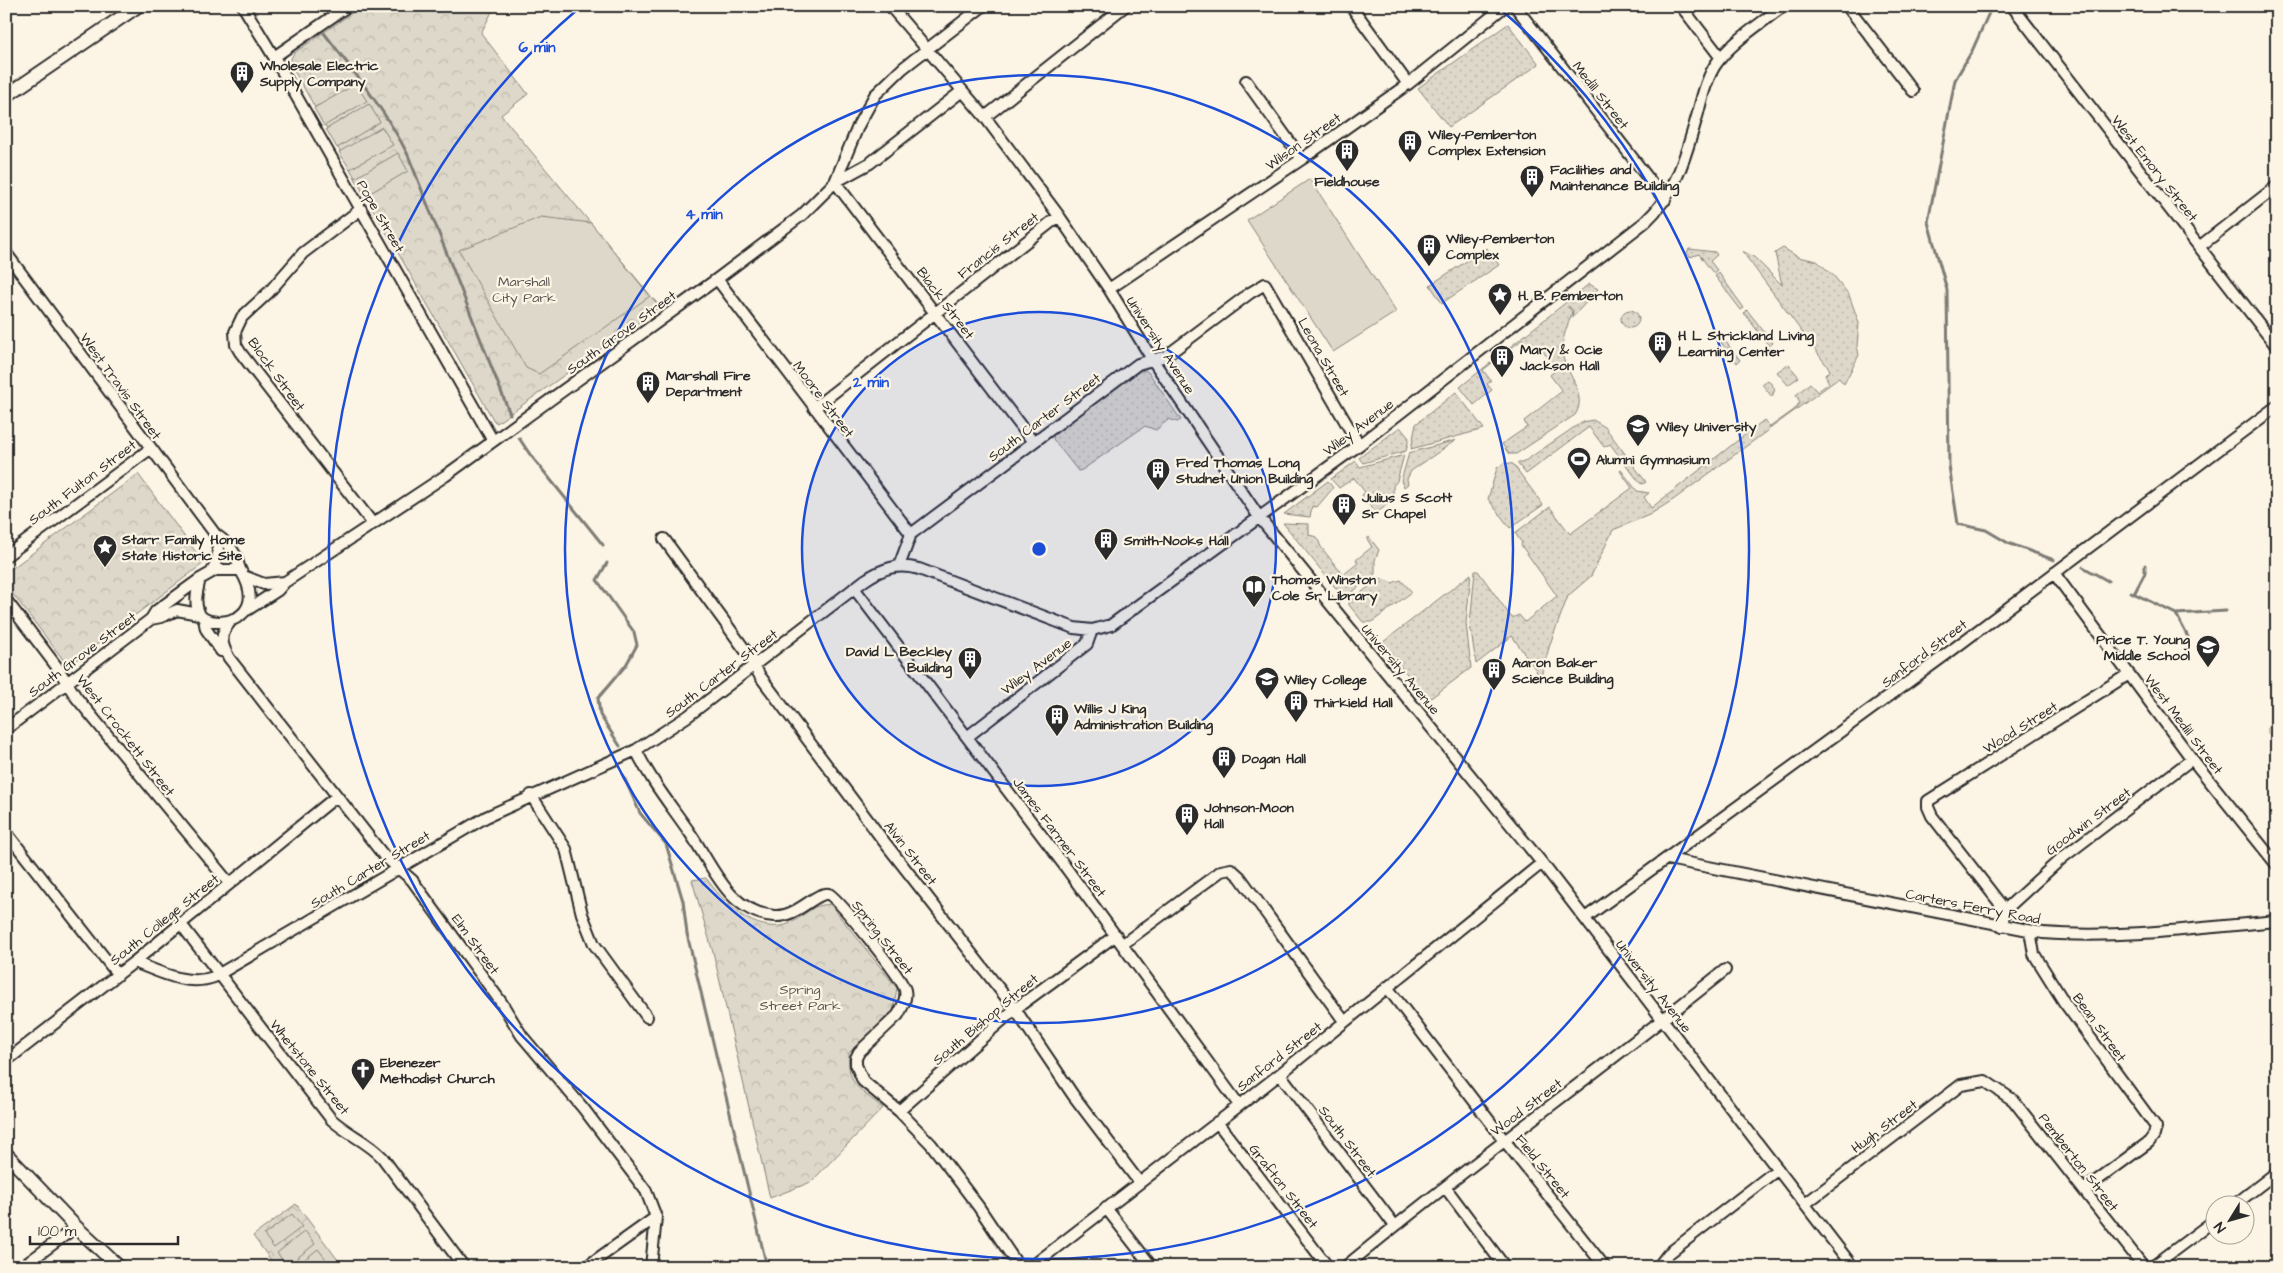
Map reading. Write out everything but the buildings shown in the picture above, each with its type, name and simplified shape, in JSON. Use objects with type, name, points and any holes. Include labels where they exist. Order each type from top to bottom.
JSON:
[{"type":"main road","points":[[6,96],[138,6]]},
{"type":"main road","points":[[6,1154],[76,1227],[119,1267]]},
{"type":"street","name":"Pope Street","points":[[243,6],[493,441]]},
{"type":"street","points":[[274,58],[348,6]]},
{"type":"street","name":"University Avenue","points":[[890,6],[926,51],[985,117],[1059,216],[1109,289],[1152,360],[1259,517],[1542,863],[1852,1267]]},
{"type":"street","points":[[835,182],[869,104],[892,77],[983,6]]},
{"type":"street","points":[[985,117],[1125,6]]},
{"type":"street","points":[[1351,6],[1408,84]]},
{"type":"street","name":"Wilson Street","points":[[1109,289],[1302,159],[1408,84],[1505,6]]},
{"type":"street","name":"Medill Street","points":[[1516,6],[1665,200]]},
{"type":"street","points":[[1681,6],[1721,58]]},
{"type":"street","name":"Wiley Avenue","points":[[968,737],[1087,644],[1092,630],[1103,628],[1115,622],[1359,445],[1622,242],[1654,215],[1665,200],[1681,169],[1708,80],[1721,58],[1783,6]]},
{"type":"street","points":[[1847,6],[1913,91]]},
{"type":"street","name":"West Emory Street","points":[[2012,6],[2277,347]]},
{"type":"street","points":[[1246,81],[1302,159]]},
{"type":"street","name":"South Grove Street","points":[[247,610],[278,590],[285,582],[445,476],[802,215],[835,182],[870,163],[962,91]]},
{"type":"street","name":"Black Street","points":[[835,182],[1033,442]]},
{"type":"street","points":[[2199,247],[2277,186]]},
{"type":"street","name":"Block Street","points":[[361,210],[313,244],[295,261],[269,292],[242,318],[237,326],[235,338],[240,352],[374,524]]},
{"type":"street","name":"Francis Street","points":[[814,408],[935,311],[1059,216]]},
{"type":"street","name":"West Travis Street","points":[[6,253],[150,449],[215,534],[224,540],[236,556],[243,573]]},
{"type":"street","name":"Moore Street","points":[[716,279],[911,534]]},
{"type":"street","name":"Leona Street","points":[[1265,284],[1359,445]]},
{"type":"street","name":"South Carter Street","points":[[911,534],[1138,364],[1166,356],[1250,293],[1265,284]]},
{"type":"street","name":"Sanford Street","points":[[1585,918],[1948,653],[2277,406]]},
{"type":"street","name":"South Fulton Street","points":[[6,556],[150,449]]},
{"type":"street","points":[[212,571],[218,552],[215,534]]},
{"type":"street","points":[[911,534],[899,566],[919,569],[1069,627],[1092,630]]},
{"type":"street","name":"Alvin Street","points":[[664,539],[754,666],[882,839],[1015,1009],[1073,1096],[1139,1182]]},
{"type":"street","name":"South Carter Street","points":[[134,962],[187,980],[208,979],[220,974],[493,813],[636,750],[688,716],[854,588],[880,570],[899,566]]},
{"type":"street","points":[[243,573],[250,594],[247,610],[233,619],[219,622],[201,617],[196,598],[200,580],[212,571],[220,569],[243,573],[264,584],[285,582]]},
{"type":"street","name":"West Medill Street","points":[[2054,573],[2192,759],[2277,865]]},
{"type":"street","name":"South Grove Street","points":[[6,729],[151,619],[156,611],[200,580]]},
{"type":"street","name":"James Farmer Street","points":[[854,588],[1123,944],[1239,1105]]},
{"type":"street","name":"West Crockett Street","points":[[6,600],[76,697],[229,884]]},
{"type":"street","name":"South Grove Street","points":[[151,619],[177,610],[201,617]]},
{"type":"street","name":"Elm Street","points":[[201,617],[206,629],[222,652],[229,658],[384,856],[412,880],[501,1002],[522,1036],[583,1108],[640,1183],[650,1198],[656,1217],[650,1267]]},
{"type":"street","name":"Elm Street","points":[[229,658],[222,644],[221,636],[224,628],[233,619]]},
{"type":"street","name":"Wood Street","points":[[2005,910],[1932,816],[1928,804],[1932,798],[2129,674]]},
{"type":"street","name":"Spring Street","points":[[636,750],[654,784],[690,833],[718,880],[735,899],[762,913],[780,916],[795,912],[823,894],[829,894],[897,976],[906,992],[902,1008],[898,1016],[859,1052],[856,1058],[856,1065],[863,1081],[899,1111],[942,1157],[1019,1267]]},
{"type":"street","name":"Goodwin Street","points":[[2005,910],[2062,858],[2192,759]]},
{"type":"street","points":[[531,795],[566,849],[582,914],[592,939],[606,962],[647,1017]]},
{"type":"street","name":"South College Street","points":[[6,1061],[118,975],[337,796]]},
{"type":"street","points":[[6,832],[118,975]]},
{"type":"street","name":"Carters Ferry Road","points":[[1668,858],[2030,931],[2085,935],[2129,934],[2277,921]]},
{"type":"street","name":"Sanford Street","points":[[1031,1267],[1280,1074],[1542,863]]},
{"type":"street","points":[[1123,944],[1221,871],[1231,869],[1240,877],[1344,1021]]},
{"type":"street","points":[[2002,926],[2005,910]]},
{"type":"street","name":"Whetstone Street","points":[[180,923],[332,1118],[343,1129],[369,1144],[382,1157],[464,1267]]},
{"type":"street","name":"Bean Street","points":[[2030,931],[2032,949],[2064,1002],[2154,1122],[2154,1135],[2146,1144],[2084,1190]]},
{"type":"street","name":"South Bishop Street","points":[[899,1111],[1015,1009],[1116,935]]},
{"type":"street","name":"Wood Street","points":[[1345,1267],[1504,1140],[1663,1020],[1725,970]]},
{"type":"street","name":"Field Street","points":[[1387,987],[1504,1140],[1605,1267]]},
{"type":"street","name":"South Street","points":[[1280,1074],[1395,1226]]},
{"type":"street","name":"Pemberton Street","points":[[1985,1081],[2013,1100],[2144,1267]]},
{"type":"street","name":"Hugh Street","points":[[1805,1204],[1960,1084],[1985,1081]]},
{"type":"street","name":"Grafton Street","points":[[1217,1122],[1328,1267]]},
{"type":"street","points":[[1658,1267],[1668,1254],[1778,1169]]},
{"type":"street","points":[[2246,1196],[2277,1172]]},
{"type":"street","points":[[1446,1187],[1505,1267]]},
{"type":"street","points":[[1106,1208],[1152,1267]]},
{"type":"street","points":[[586,1267],[656,1217]]},
{"type":"street","points":[[2152,1267],[2206,1226]]},
{"type":"street","points":[[22,1267],[76,1227]]},
{"type":"green space","name":"Marshall City Park","points":[[362,6],[495,6],[481,33],[528,94],[501,115],[660,307],[497,423],[494,421],[289,62],[294,53]]},
{"type":"green space","points":[[1508,24],[1539,64],[1449,127],[1418,88]]},
{"type":"green space","points":[[356,84],[367,101],[324,126],[314,108]]},
{"type":"green space","points":[[369,104],[380,122],[337,148],[326,129]]},
{"type":"green space","points":[[382,127],[393,145],[350,169],[339,152]]},
{"type":"green space","points":[[398,153],[408,171],[365,196],[355,178]]},
{"type":"green space","points":[[1310,179],[1396,312],[1333,352],[1247,220]]},
{"type":"green space","points":[[541,217],[591,223],[650,296],[539,374],[526,368],[459,250]]},
{"type":"green space","points":[[1487,248],[1499,265],[1442,303],[1430,285]]},
{"type":"green space","points":[[1783,248],[1798,257],[1817,261],[1834,276],[1849,295],[1859,323],[1857,346],[1859,355],[1844,384],[1839,378],[1673,500],[1649,515],[1613,530],[1591,576],[1568,596],[1550,644],[1540,680],[1536,670],[1512,636],[1476,664],[1470,624],[1475,571],[1478,571],[1512,618],[1519,615],[1525,622],[1557,596],[1521,545],[1522,543],[1515,533],[1550,507],[1570,534],[1632,488],[1621,470],[1637,491],[1649,493],[1644,497],[1651,508],[1764,420],[1770,427],[1794,410],[1800,402],[1796,395],[1810,383],[1817,392],[1829,383],[1825,375],[1830,370],[1742,251],[1754,257],[1782,285],[1775,253]]},
{"type":"green space","points":[[1689,249],[1715,252],[1717,255],[1710,261],[1717,270],[1713,273],[1699,254],[1690,257],[1687,253]]},
{"type":"green space","points":[[1719,273],[1744,308],[1741,310],[1715,276]]},
{"type":"green space","points":[[1589,284],[1598,289],[1572,318],[1573,310],[1568,306],[1572,312],[1562,348],[1564,360],[1578,391],[1579,407],[1575,415],[1516,454],[1509,454],[1502,444],[1527,427],[1524,421],[1562,391],[1550,375],[1557,369],[1541,349],[1534,353],[1523,339],[1483,370],[1491,381],[1487,384],[1492,390],[1474,405],[1460,387]]},
{"type":"green space","points":[[1626,310],[1634,310],[1639,315],[1637,326],[1626,328],[1621,323],[1621,315]]},
{"type":"green space","points":[[1747,310],[1773,343],[1769,346],[1744,313]]},
{"type":"green space","points":[[1718,332],[1740,360],[1737,363],[1715,335]]},
{"type":"green space","points":[[1788,364],[1799,377],[1788,385],[1777,372]]},
{"type":"green space","points":[[1145,370],[1181,420],[1177,422],[1169,419],[1156,430],[1145,426],[1078,471],[1053,439],[1054,433],[1140,371]]},
{"type":"green space","points":[[1768,380],[1775,389],[1772,397],[1762,384]]},
{"type":"green space","points":[[1456,392],[1484,429],[1411,449],[1416,424]]},
{"type":"green space","points":[[1593,420],[1605,427],[1646,482],[1640,483],[1610,444],[1604,447],[1589,427],[1526,474],[1517,463],[1522,463],[1582,422]]},
{"type":"green space","points":[[1400,427],[1409,438],[1406,451],[1363,463],[1359,458]]},
{"type":"green space","points":[[1456,440],[1411,471],[1407,479],[1408,484],[1404,487],[1401,481],[1409,453]]},
{"type":"green space","points":[[1404,455],[1397,481],[1393,486],[1391,500],[1372,516],[1375,512],[1362,495],[1365,492],[1354,478],[1339,488],[1331,479],[1356,461],[1360,467]]},
{"type":"green space","points":[[1504,463],[1513,464],[1543,505],[1510,528],[1488,499],[1497,468]]},
{"type":"green space","name":"Starr Family Home State Historic Site","points":[[138,474],[204,563],[68,666],[6,585],[6,573]]},
{"type":"green space","points":[[1328,481],[1333,488],[1317,507],[1312,506],[1310,517],[1284,514]]},
{"type":"green space","points":[[1283,523],[1309,524],[1309,535],[1317,537],[1321,547],[1343,575],[1358,563],[1356,560],[1372,547],[1367,539],[1369,537],[1379,550],[1375,560],[1375,574],[1346,597],[1343,597]]},
{"type":"green space","points":[[1471,574],[1466,623],[1471,668],[1428,700],[1382,643]]},
{"type":"green space","points":[[1380,578],[1392,583],[1401,580],[1412,592],[1372,622],[1363,622],[1349,605],[1349,602]]},
{"type":"green space","points":[[2277,721],[2277,742],[2268,733],[2268,728]]},
{"type":"green space","name":"Spring Street Park","points":[[706,878],[728,904],[747,919],[769,926],[786,925],[815,907],[830,904],[897,988],[893,1011],[849,1053],[850,1073],[853,1080],[862,1091],[883,1108],[811,1182],[770,1198],[714,956],[692,880]]},
{"type":"green space","points":[[296,1204],[338,1260],[329,1267],[276,1267],[253,1236]]},
{"type":"green space","points":[[292,1214],[302,1227],[274,1248],[264,1235]]},
{"type":"green space","points":[[305,1231],[315,1244],[287,1266],[277,1253]]},
{"type":"green space","points":[[318,1249],[328,1262],[321,1267],[295,1267]]},
{"type":"waterway","points":[[304,6],[308,11]]},
{"type":"waterway","points":[[1992,6],[1972,51],[1955,80],[1928,222],[1947,290],[1949,466],[1958,524],[1986,530],[2008,543],[2054,560]]},
{"type":"waterway","points":[[324,33],[380,107],[408,155],[510,414]]},
{"type":"waterway","points":[[519,438],[603,545]]},
{"type":"waterway","points":[[607,563],[597,580],[634,632],[637,645],[626,665],[598,698],[600,715],[620,746]]},
{"type":"waterway","points":[[2134,594],[2145,573],[2145,565]]},
{"type":"waterway","points":[[2083,567],[2108,581]]},
{"type":"waterway","points":[[2131,592],[2176,614],[2226,611]]},
{"type":"waterway","points":[[2176,614],[2189,639]]},
{"type":"waterway","points":[[623,775],[640,813],[666,844],[683,901],[687,934],[767,1267]]},
{"type":"place","name":"Wholesale Electric Supply Company","points":[[242,94]]},
{"type":"place","name":"Wiley-Pemberton Complex Extension","points":[[1410,163]]},
{"type":"place","name":"Fieldhouse","points":[[1347,172]]},
{"type":"place","name":"Facilities and Maintenance Building","points":[[1532,198]]},
{"type":"place","name":"Wiley-Pemberton Complex","points":[[1429,267]]},
{"type":"place","name":"H. B. Pemberton","points":[[1500,316]]},
{"type":"place","name":"H L Strickland Living Learning Center","points":[[1660,364]]},
{"type":"place","name":"Mary & Ocie Jackson Hall","points":[[1502,378]]},
{"type":"place","name":"Marshall Fire Department","points":[[648,404]]},
{"type":"place","name":"Wiley University","points":[[1638,447]]},
{"type":"place","name":"Alumni Gymnasium","points":[[1579,480]]},
{"type":"place","name":"Fred Thomas Long Studnet Union Building","points":[[1158,491]]},
{"type":"place","name":"Julius S Scott Sr Chapel","points":[[1344,526]]},
{"type":"place","name":"Smith-Nooks Hall","points":[[1106,561]]},
{"type":"place","name":"Starr Family Home State Historic Site","points":[[105,568]]},
{"type":"place","name":"Thomas Winston Cole Sr Library","points":[[1254,608]]},
{"type":"place","name":"Price T. Young Middle School","points":[[2208,668]]},
{"type":"place","name":"David L Beckley Building","points":[[970,680]]},
{"type":"place","name":"Aaron Baker Science Building","points":[[1494,691]]},
{"type":"place","name":"Wiley College","points":[[1267,700]]},
{"type":"place","name":"Thirkield Hall","points":[[1296,723]]},
{"type":"place","name":"Willis J King Administration Building","points":[[1057,737]]},
{"type":"place","name":"Dogan Hall","points":[[1224,779]]},
{"type":"place","name":"Johnson-Moon Hall","points":[[1187,836]]},
{"type":"place","name":"Ebenezer Methodist Church","points":[[363,1091]]}]
